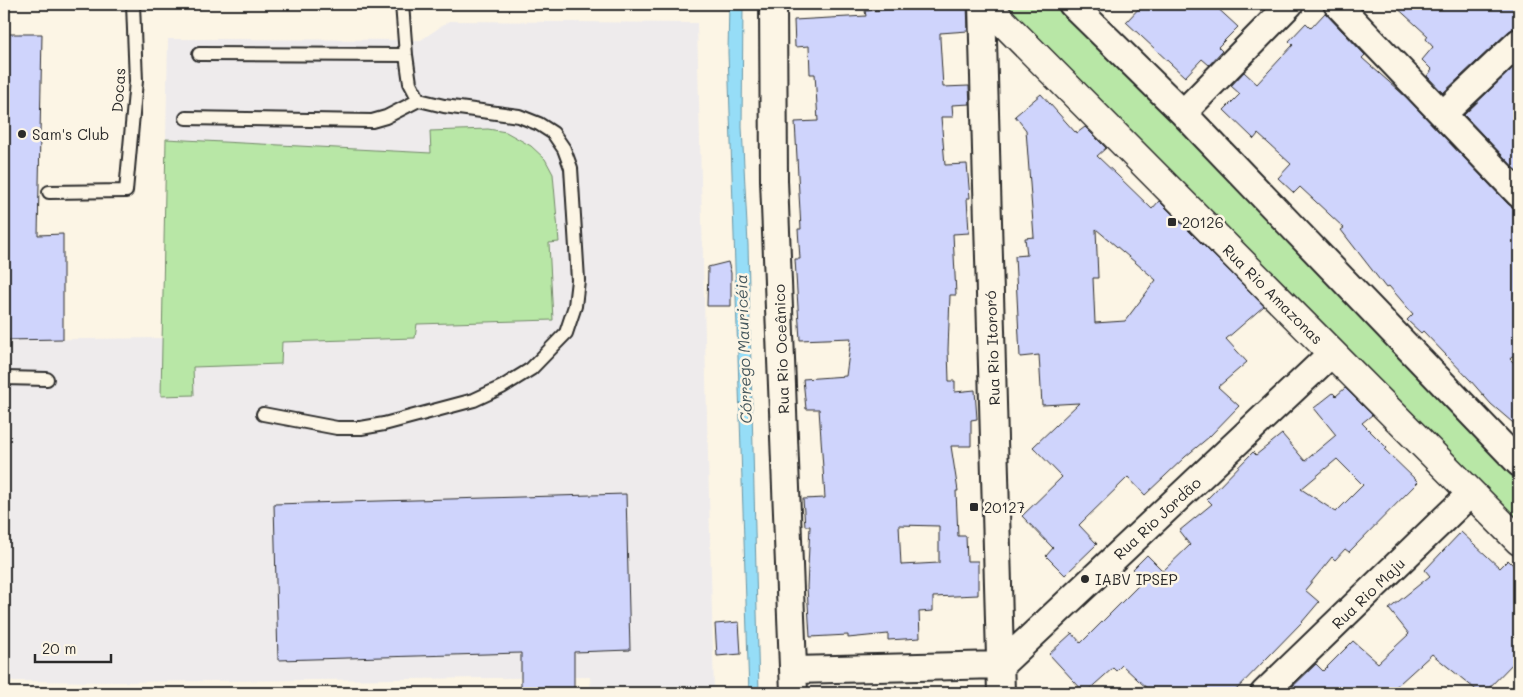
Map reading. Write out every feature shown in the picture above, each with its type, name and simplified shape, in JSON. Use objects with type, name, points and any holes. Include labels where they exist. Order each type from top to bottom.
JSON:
[{"type":"street","name":"Rua Rio Oceânico","points":[[773,4],[774,180],[794,681]]},
{"type":"street","name":"Rua Rio Amazonas","points":[[984,4],[1519,541]]},
{"type":"street","name":"Rua Rio Itororó","points":[[984,4],[1001,693]]},
{"type":"street","points":[[1072,4],[1183,112],[1519,463]]},
{"type":"street","points":[[1183,112],[1290,4]]},
{"type":"street","points":[[1337,4],[1519,194]]},
{"type":"street","points":[[1443,114],[1519,42]]},
{"type":"street","name":"Rua Rio Jordão","points":[[1001,665],[1332,353]]},
{"type":"street","name":"Rua Rio Maju","points":[[1264,693],[1471,493]]},
{"type":"street","points":[[794,681],[1001,665]]},
{"type":"lane","name":"Docas","points":[[49,192],[126,190],[136,81],[133,4]]},
{"type":"lane","points":[[402,4],[410,83],[419,100]]},
{"type":"lane","points":[[199,54],[406,55]]},
{"type":"lane","points":[[186,118],[372,121],[386,117],[419,100],[444,106],[518,116],[539,124],[553,133],[564,149],[571,168],[578,280],[575,306],[566,333],[531,369],[502,387],[474,400],[384,424],[361,428],[337,428],[263,414]]},
{"type":"lane","points":[[4,378],[47,379]]},
{"type":"shaded area","points":[[449,21],[697,23],[714,693],[591,693],[590,677],[119,682],[4,681],[4,340],[162,338],[168,39],[421,40]]},
{"type":"green space","points":[[1001,4],[1056,4],[1178,122],[1519,477],[1519,531]]},
{"type":"green space","points":[[488,129],[506,132],[531,146],[545,159],[553,174],[559,242],[549,243],[553,320],[417,324],[415,338],[282,342],[281,364],[193,367],[194,395],[161,396],[166,139],[431,153],[430,131]]},
{"type":"water","name":"Córrego Mauricéia","points":[[729,4],[743,4],[742,127],[748,245],[759,693],[749,693],[728,52]]},
{"type":"building","points":[[967,4],[968,31],[940,33],[940,39],[943,87],[969,86],[970,104],[952,105],[953,117],[941,117],[945,165],[967,164],[970,198],[967,198],[969,233],[953,234],[956,295],[950,295],[948,350],[949,381],[955,381],[955,392],[975,390],[977,419],[971,420],[971,446],[951,446],[958,491],[956,491],[958,536],[966,536],[967,561],[978,561],[978,595],[933,597],[933,611],[919,612],[920,638],[888,640],[888,634],[848,638],[848,635],[810,637],[807,587],[810,526],[805,526],[803,499],[825,498],[819,409],[806,409],[803,379],[846,376],[851,338],[800,340],[795,259],[800,259],[798,229],[801,229],[795,122],[818,121],[815,74],[810,74],[809,46],[795,47],[794,20],[866,16],[865,11]],"holes":[[[899,525],[939,526],[939,563],[901,565]]]},
{"type":"building","points":[[1143,4],[1213,4],[1238,27],[1218,47],[1222,51],[1209,65],[1202,59],[1185,77],[1126,22]]},
{"type":"building","points":[[1393,4],[1519,4],[1519,27],[1509,31],[1443,93],[1427,76],[1432,70],[1422,60],[1433,47],[1426,39],[1428,36]]},
{"type":"building","points":[[1325,13],[1365,55],[1362,58],[1406,97],[1508,204],[1519,209],[1519,349],[1510,359],[1519,368],[1519,428],[1491,404],[1423,331],[1421,333],[1407,320],[1413,314],[1389,286],[1386,288],[1341,230],[1344,228],[1300,187],[1294,193],[1278,178],[1291,164],[1258,134],[1254,139],[1224,110],[1240,94],[1231,86],[1244,72],[1257,84],[1293,45],[1289,41],[1306,23],[1311,28]]},
{"type":"building","name":"Sam's Club","points":[[4,34],[42,34],[38,235],[63,234],[63,339],[4,340]]},
{"type":"building","points":[[1519,62],[1519,173],[1464,115]]},
{"type":"building","points":[[1041,94],[1075,132],[1077,133],[1085,127],[1106,148],[1097,156],[1152,209],[1159,201],[1264,306],[1226,339],[1247,362],[1218,387],[1239,406],[1209,437],[1145,495],[1128,477],[1079,525],[1097,544],[1065,575],[1046,556],[1053,548],[1022,516],[1062,477],[1033,447],[1079,403],[1042,405],[1039,355],[1020,357],[1015,256],[1027,255],[1025,238],[1034,237],[1026,130],[1015,116]],"holes":[[[1096,229],[1156,280],[1125,321],[1095,323],[1093,278],[1098,278]]]},
{"type":"building","points":[[728,262],[731,273],[731,306],[707,306],[708,267]]},
{"type":"building","points":[[1345,388],[1372,415],[1362,423],[1387,448],[1385,450],[1418,482],[1349,552],[1345,549],[1335,560],[1332,557],[1305,590],[1319,602],[1233,693],[1152,693],[1122,665],[1116,671],[1113,668],[1085,693],[1049,654],[1072,633],[1081,643],[1144,580],[1133,569],[1147,555],[1163,571],[1190,545],[1179,531],[1212,504],[1207,499],[1253,452],[1256,455],[1282,434],[1305,461],[1336,435],[1314,408],[1333,393],[1336,396]],"holes":[[[1337,459],[1363,485],[1336,512],[1301,489]]]},
{"type":"building","points":[[626,494],[630,650],[574,652],[574,693],[521,693],[521,653],[278,660],[274,504]]},
{"type":"building","points":[[1461,532],[1500,568],[1508,560],[1519,571],[1519,657],[1484,693],[1480,693],[1432,654],[1389,693],[1286,693],[1316,664],[1323,671],[1353,641],[1378,663],[1409,634],[1389,609],[1430,576],[1425,570]]},
{"type":"building","points":[[739,622],[741,654],[717,656],[715,624]]},
{"type":"place","name":"Sam's Club","points":[[22,134]]},
{"type":"place","name":"20126","points":[[1172,222]]},
{"type":"place","name":"20127","points":[[974,507]]},
{"type":"place","name":"IABV IPSEP","points":[[1085,579]]}]
